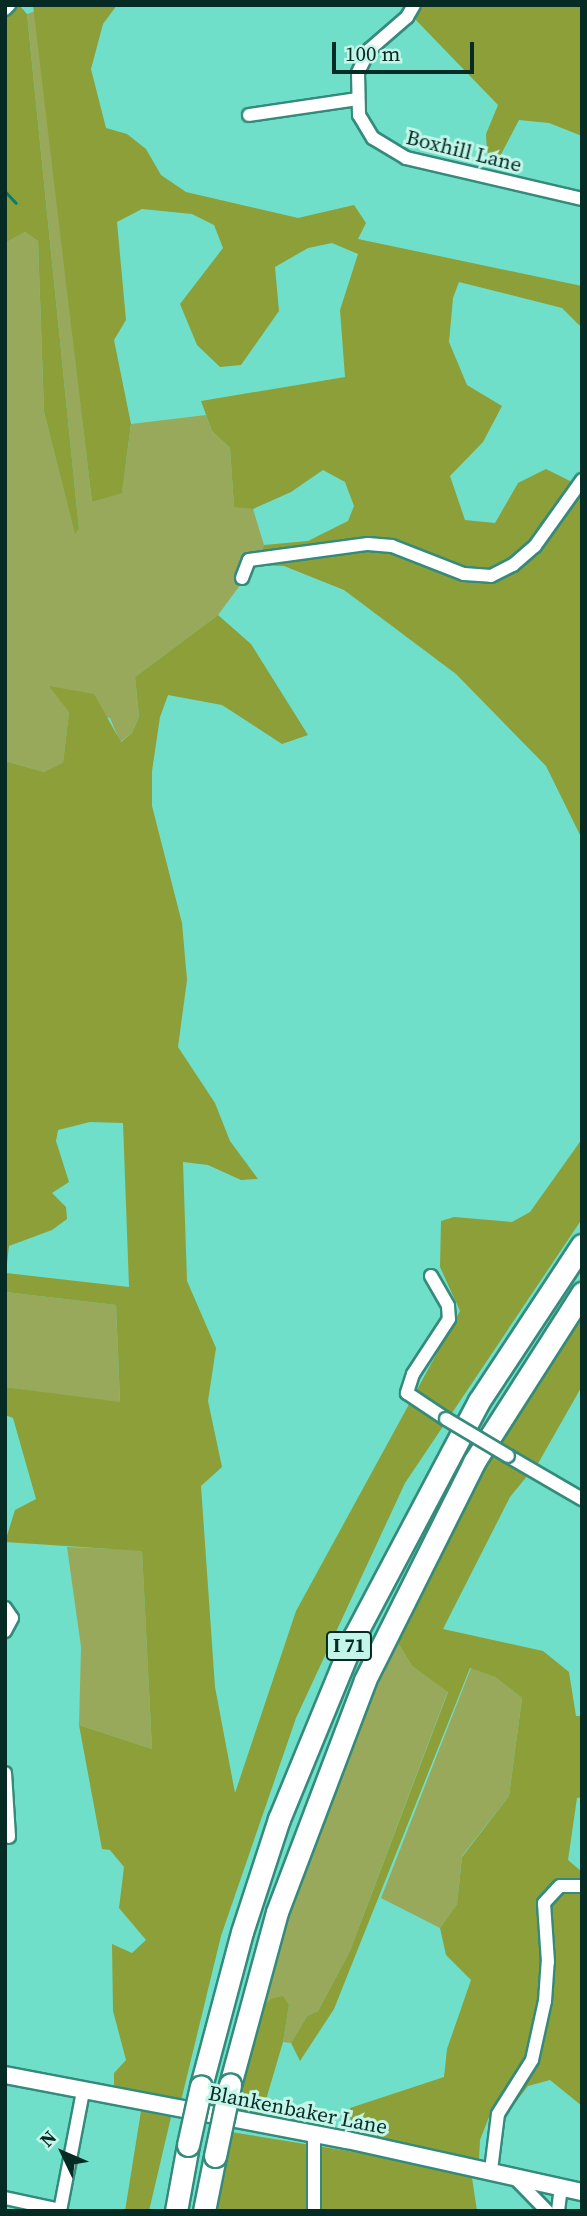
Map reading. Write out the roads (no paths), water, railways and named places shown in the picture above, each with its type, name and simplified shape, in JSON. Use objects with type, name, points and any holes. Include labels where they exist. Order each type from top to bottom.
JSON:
[{"type":"highway","name":"I 71","points":[[176,2211],[201,2086],[242,1932],[275,1832],[354,1637],[472,1412],[582,1245]]},
{"type":"highway","name":"I 71","points":[[204,2211],[230,2085],[277,1912],[365,1680],[469,1472],[582,1293]]},
{"type":"street","name":"Boxhill Lane","points":[[414,5],[363,60],[355,86],[368,132],[396,155],[582,199]]},
{"type":"street","points":[[249,115],[357,99]]},
{"type":"street","points":[[242,578],[243,567],[249,560],[368,544],[392,545],[464,574],[491,576],[513,565],[535,546],[582,480]]},
{"type":"street","points":[[431,1276],[448,1306],[449,1319],[413,1374],[407,1393],[582,1499]]},
{"type":"street","points":[[5,1608],[12,1618],[5,1632]]},
{"type":"street","points":[[5,1773],[9,1837]]},
{"type":"street","points":[[491,2170],[498,2114],[532,2060],[545,2001],[548,1962],[544,1903],[560,1886],[582,1886]]},
{"type":"street","name":"Blankenbaker Lane","points":[[5,2076],[491,2170],[582,2192]]},
{"type":"street","points":[[5,2198],[60,2211],[83,2091]]},
{"type":"street","points":[[314,2135],[314,2211]]},
{"type":"street","points":[[512,2175],[547,2211]]},
{"type":"street","points":[[558,2211],[561,2187]]},
{"type":"waterway","points":[[5,191],[16,203]]}]
